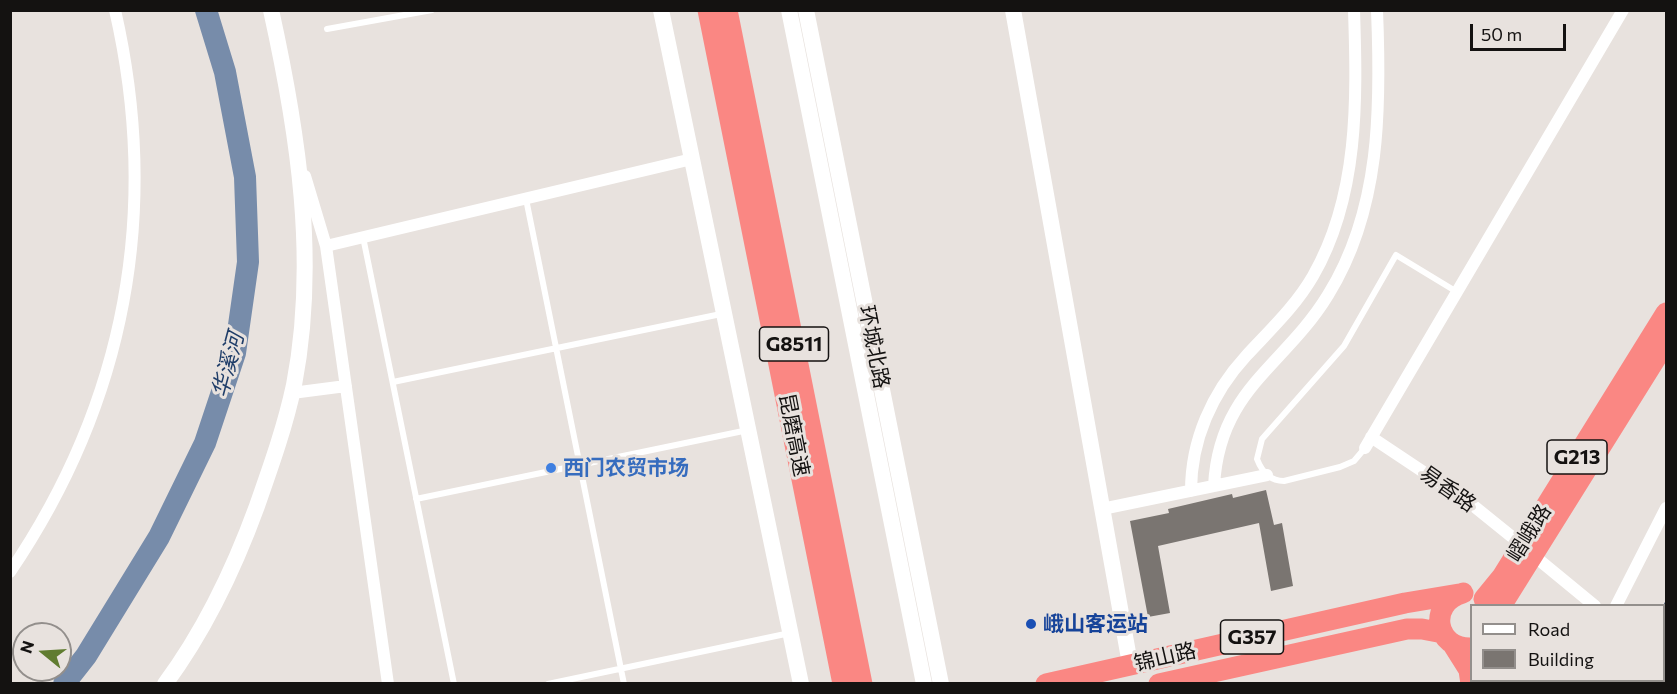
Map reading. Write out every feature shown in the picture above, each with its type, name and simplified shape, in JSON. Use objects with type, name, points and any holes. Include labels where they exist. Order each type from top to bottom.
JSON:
[{"type":"highway","name":"昆磨高速","points":[[708,10],[824,583],[846,680]]},
{"type":"highway","name":"昆磨高速","points":[[727,10],[846,680]]},
{"type":"highway","name":"嶍峨路","points":[[1528,550],[1666,313]]},
{"type":"highway","name":"嶍峨路","points":[[1492,603],[1502,577],[1528,550],[1666,342]]},
{"type":"highway","name":"G357","points":[[1459,594],[1470,593],[1492,603]]},
{"type":"highway","name":"锦山路","points":[[1046,684],[1131,674],[1405,603],[1459,594]]},
{"type":"highway","points":[[1459,594],[1451,599],[1442,610],[1440,624],[1455,641],[1470,675]]},
{"type":"highway","name":"锦山路","points":[[1160,684],[1407,629],[1422,629],[1455,641]]},
{"type":"street","points":[[10,572],[50,509],[85,435],[105,381],[123,308],[133,229],[135,150],[129,78],[116,10]]},
{"type":"street","points":[[165,684],[206,620],[241,547],[272,464],[292,393],[301,339],[305,274],[302,202],[295,142],[271,10]]},
{"type":"street","points":[[661,10],[801,684]]},
{"type":"street","name":"环城北路","points":[[789,10],[924,684]]},
{"type":"street","name":"环城北路","points":[[806,10],[941,684]]},
{"type":"street","points":[[1013,10],[1131,674]]},
{"type":"street","points":[[1191,491],[1194,456],[1199,434],[1217,395],[1246,356],[1275,327],[1300,296],[1326,250],[1337,220],[1345,190],[1353,133],[1356,62],[1354,10]]},
{"type":"street","points":[[1214,486],[1220,445],[1235,410],[1257,379],[1317,312],[1337,280],[1354,242],[1369,188],[1376,135],[1379,87],[1377,10]]},
{"type":"street","points":[[1368,443],[1623,10]]},
{"type":"street","points":[[295,142],[326,246],[388,684]]},
{"type":"street","points":[[326,246],[692,159]]},
{"type":"street","points":[[292,393],[346,386]]},
{"type":"street","name":"易香路","points":[[1368,443],[1470,503],[1593,604]]},
{"type":"street","points":[[1102,509],[1267,475]]},
{"type":"street","points":[[1617,604],[1666,508]]},
{"type":"lane","points":[[327,29],[432,10]]},
{"type":"lane","points":[[526,198],[624,684]]},
{"type":"lane","points":[[363,237],[453,684]]},
{"type":"lane","points":[[1368,443],[1354,461],[1340,467],[1284,481],[1277,481],[1267,475],[1257,459],[1262,439],[1344,346],[1396,255],[1457,292]]},
{"type":"lane","points":[[393,382],[724,314]]},
{"type":"lane","points":[[416,499],[748,430]]},
{"type":"lane","points":[[548,684],[791,633]]},
{"type":"building","points":[[1266,490],[1274,525],[1282,523],[1293,586],[1271,591],[1259,523],[1158,546],[1170,613],[1148,617],[1130,521],[1169,513],[1168,509],[1232,494],[1233,498]]},
{"type":"waterway","name":"华溪河","points":[[64,684],[86,656],[159,537],[205,443],[235,353],[248,262],[245,177],[225,72],[206,10]]},
{"type":"place","name":"西门农贸市场","points":[[551,468]]},
{"type":"place","name":"峨山客运站","points":[[1031,624]]}]
